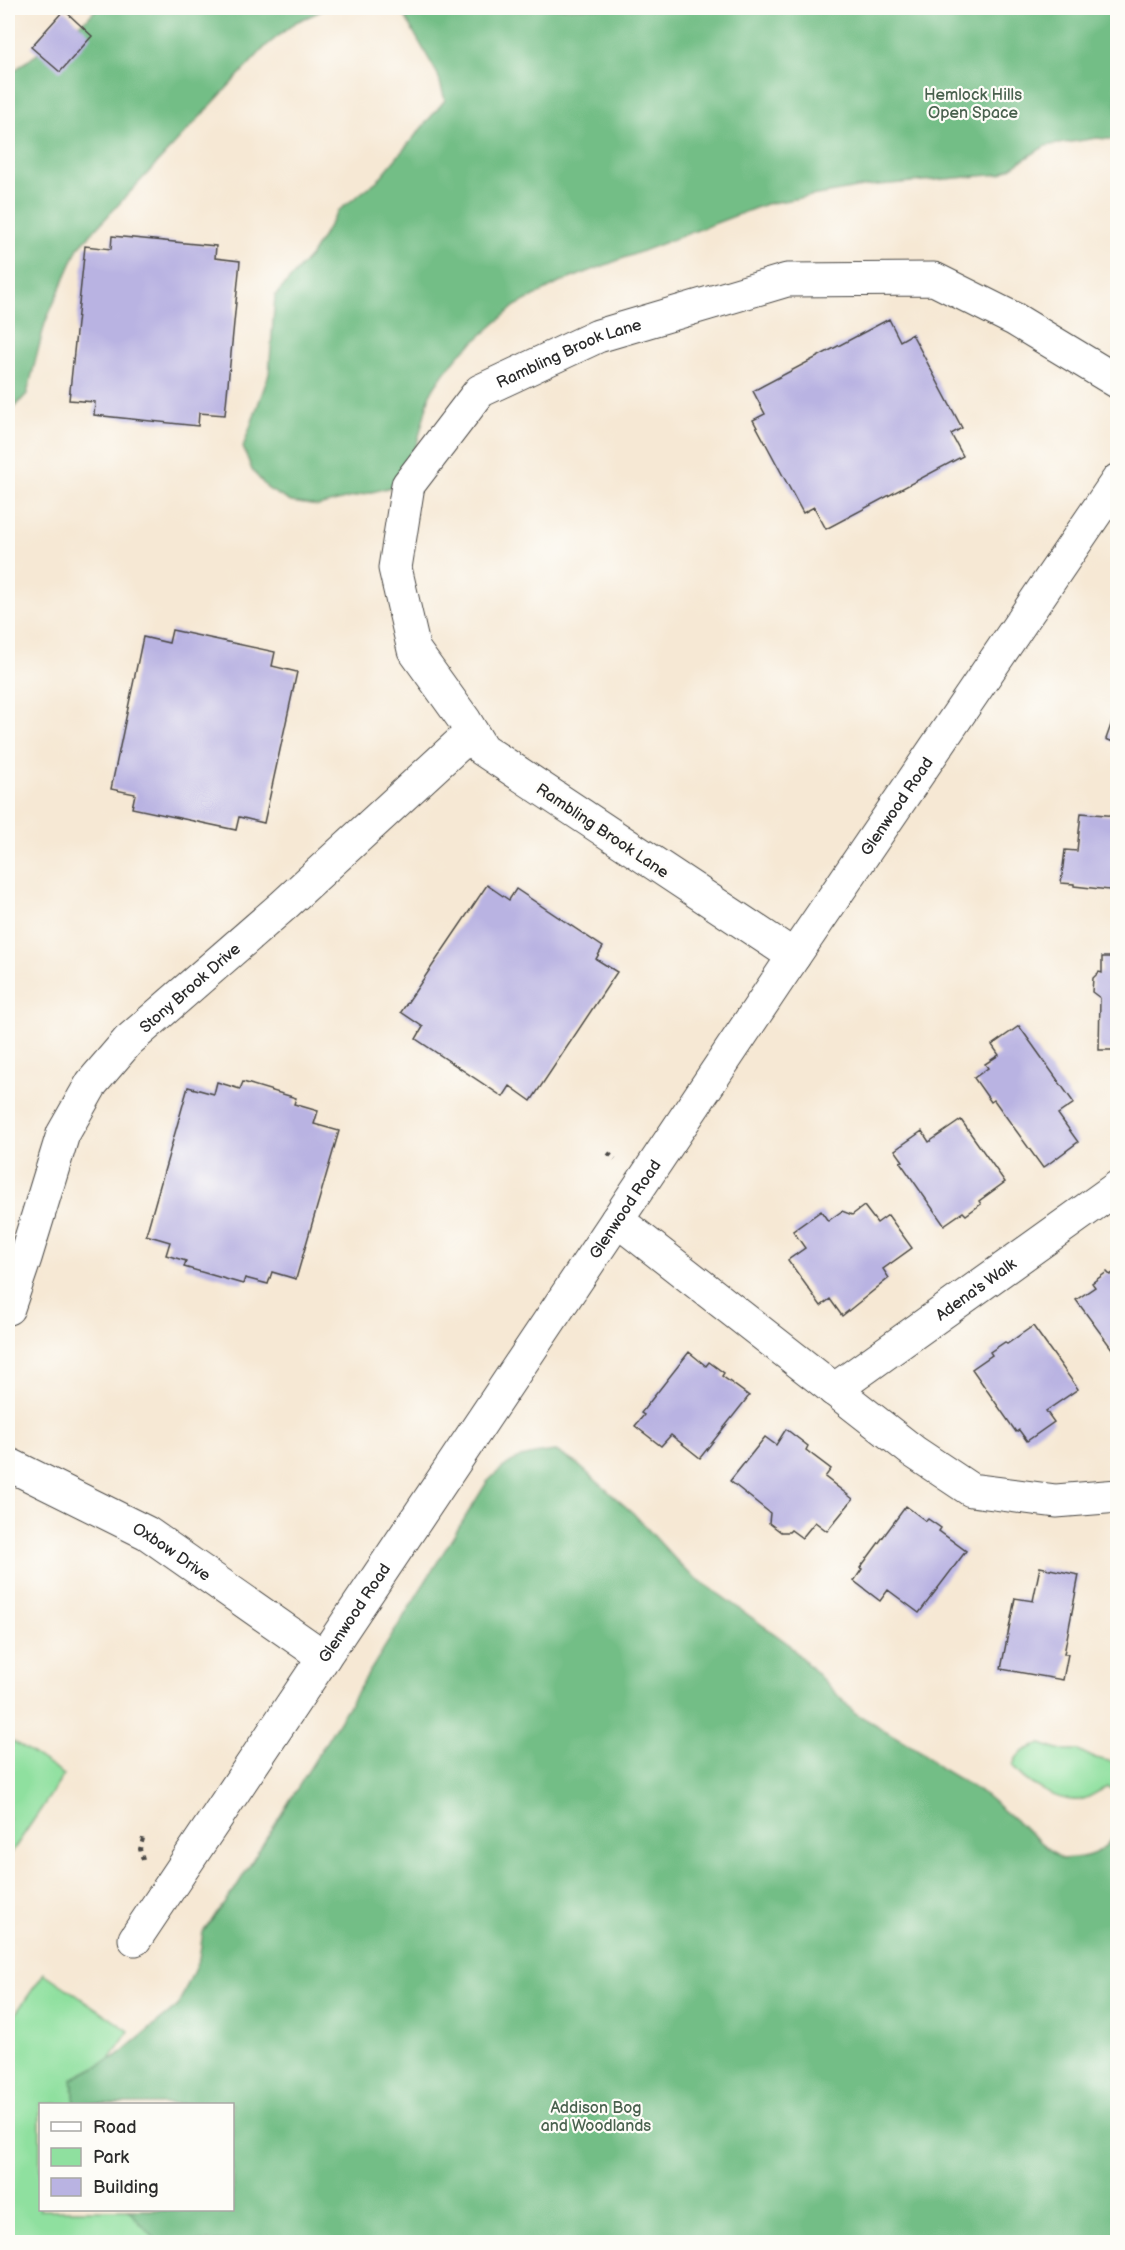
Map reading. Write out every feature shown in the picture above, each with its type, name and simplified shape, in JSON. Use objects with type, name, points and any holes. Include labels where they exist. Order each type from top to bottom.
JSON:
[{"type":"street","name":"Rambling Brook Lane","points":[[794,956],[482,749],[414,651],[395,568],[408,485],[480,391],[598,336],[787,280],[934,279],[1014,319],[1118,382]]},
{"type":"street","name":"Glenwood Road","points":[[135,1939],[794,956],[1118,480]]},
{"type":"street","name":"Stony Brook Drive","points":[[8,1308],[63,1134],[92,1083],[128,1041],[284,906],[471,733]]},
{"type":"street","name":"Adena's Walk","points":[[834,1390],[1118,1187]]},
{"type":"street","points":[[617,1220],[914,1452],[970,1490],[1056,1501],[1118,1496]]},
{"type":"street","name":"Oxbow Drive","points":[[8,1464],[147,1533],[324,1657]]},
{"type":"green space","points":[[97,8],[325,8],[296,22],[266,46],[78,248],[45,323],[27,394],[8,414],[8,75],[88,18]]},
{"type":"green space","name":"Hemlock Hills Open Space","points":[[400,8],[1117,8],[1117,140],[1097,138],[1045,146],[1001,174],[868,186],[766,204],[561,282],[515,306],[460,354],[444,373],[430,394],[417,444],[391,487],[318,506],[291,502],[268,489],[252,470],[243,447],[269,374],[275,296],[311,255],[338,211],[378,180],[445,100],[438,75]]},
{"type":"green space","name":"Addison Bog and Woodlands","points":[[556,1451],[577,1464],[633,1513],[685,1570],[786,1642],[855,1713],[922,1752],[940,1768],[984,1794],[1061,1859],[1093,1854],[1106,1846],[1117,1832],[1117,2242],[158,2242],[129,2211],[234,2211],[234,2103],[75,2103],[72,2079],[117,2056],[178,2006],[199,1959],[203,1932],[235,1889],[487,1482],[511,1462],[534,1454]]},
{"type":"green space","points":[[13,1741],[64,1775],[8,1858],[8,1749]]},
{"type":"green space","points":[[1041,1744],[1058,1750],[1078,1750],[1092,1757],[1117,1763],[1117,1792],[1109,1787],[1083,1799],[1071,1800],[1052,1795],[1033,1785],[1013,1766],[1020,1754]]},
{"type":"green space","points":[[44,1973],[129,2031],[80,2103],[39,2103],[39,2211],[183,2211],[233,2242],[8,2242],[8,2010],[14,2016]]},
{"type":"building","points":[[64,10],[92,36],[60,72],[31,47]]},
{"type":"building","points":[[112,236],[216,246],[215,258],[240,261],[225,415],[199,413],[198,426],[94,415],[95,402],[69,400],[85,246],[111,249]]},
{"type":"building","points":[[889,319],[900,341],[912,334],[962,428],[951,434],[963,456],[826,529],[814,507],[803,513],[753,420],[765,414],[753,391]]},
{"type":"building","points":[[172,630],[275,652],[272,666],[297,672],[264,823],[239,817],[236,830],[132,808],[135,794],[111,789],[143,637],[169,643]]},
{"type":"building","points":[[1118,708],[1118,744],[1106,739]]},
{"type":"building","points":[[1081,813],[1118,816],[1118,891],[1061,883],[1065,850],[1077,851]]},
{"type":"building","points":[[487,885],[509,900],[516,889],[603,947],[596,959],[617,972],[531,1101],[510,1086],[503,1097],[416,1039],[423,1027],[401,1012]]},
{"type":"building","points":[[1102,957],[1118,957],[1118,1050],[1099,1050],[1100,998],[1092,992],[1093,978],[1099,972],[1102,973]]},
{"type":"building","points":[[1019,1026],[1074,1103],[1058,1114],[1078,1142],[1043,1168],[994,1100],[991,1102],[974,1078],[988,1068],[985,1064],[999,1055],[992,1045]]},
{"type":"building","points":[[217,1082],[240,1089],[243,1082],[296,1098],[294,1104],[318,1111],[314,1124],[339,1131],[296,1279],[272,1272],[268,1284],[245,1278],[243,1284],[184,1267],[186,1261],[166,1255],[170,1242],[146,1235],[188,1087],[214,1094]]},
{"type":"building","points":[[961,1120],[1005,1182],[979,1201],[981,1204],[966,1215],[963,1212],[944,1225],[900,1162],[903,1161],[895,1150],[922,1131],[929,1142]]},
{"type":"building","points":[[864,1206],[877,1223],[888,1215],[912,1248],[883,1269],[889,1278],[842,1316],[830,1299],[821,1306],[788,1260],[805,1248],[793,1231],[821,1211],[828,1221],[842,1211],[852,1215]]},
{"type":"building","points":[[1118,1270],[1118,1357],[1076,1300],[1095,1287],[1092,1283],[1107,1272],[1110,1275]]},
{"type":"building","points":[[1033,1326],[1078,1389],[1046,1411],[1054,1422],[1027,1441],[1019,1430],[1016,1432],[972,1369],[992,1355],[990,1352],[1005,1342],[1007,1344]]},
{"type":"building","points":[[689,1352],[706,1366],[709,1362],[724,1373],[722,1376],[749,1396],[700,1458],[671,1435],[661,1446],[635,1426],[644,1415],[641,1413]]},
{"type":"building","points":[[786,1429],[808,1446],[806,1450],[831,1469],[825,1477],[853,1499],[827,1531],[815,1522],[802,1538],[791,1530],[781,1532],[769,1523],[770,1513],[730,1481],[765,1437],[776,1445]]},
{"type":"building","points":[[906,1506],[926,1521],[928,1519],[941,1528],[939,1531],[966,1551],[919,1613],[888,1590],[880,1601],[854,1581],[862,1569],[860,1568]]},
{"type":"building","points":[[1040,1567],[1079,1575],[1064,1654],[1068,1654],[1063,1680],[1001,1669],[1015,1598],[1033,1601]]}]
